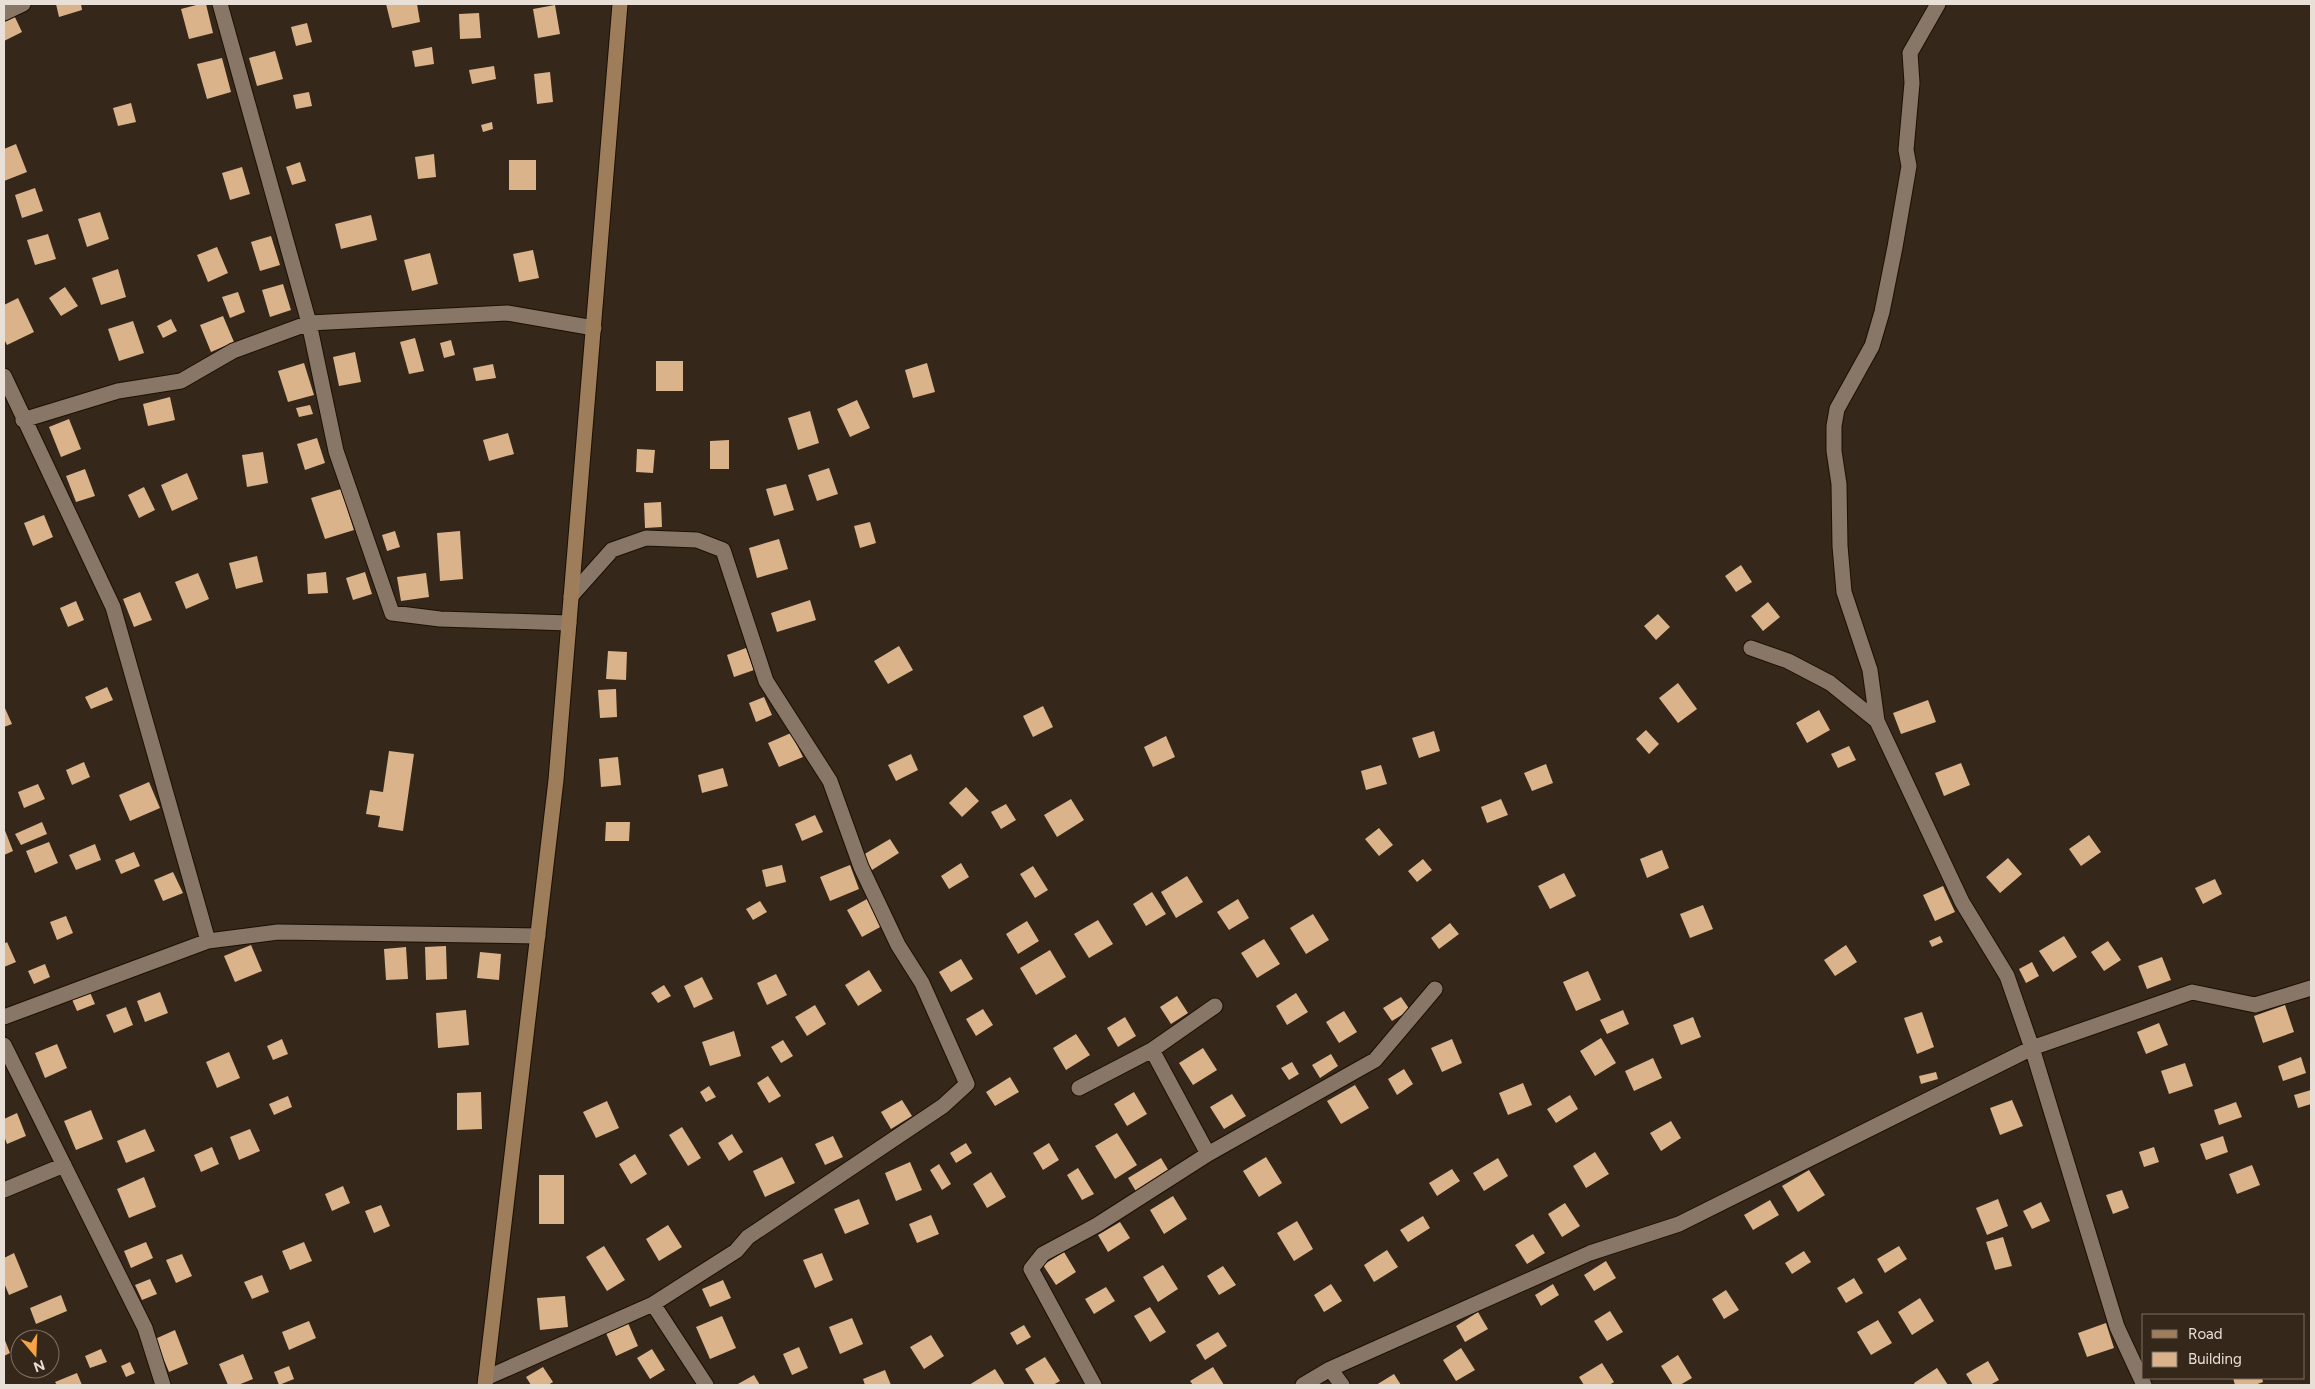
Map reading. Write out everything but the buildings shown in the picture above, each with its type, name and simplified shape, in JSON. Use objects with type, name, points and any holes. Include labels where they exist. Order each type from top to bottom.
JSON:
[{"type":"main road","points":[[485,1381],[556,780],[620,4]]},
{"type":"street","points":[[4,13],[23,4]]},
{"type":"street","points":[[220,4],[309,323],[336,451],[392,612],[440,619],[569,623]]},
{"type":"street","points":[[1938,4],[1910,53],[1912,83],[1906,150],[1909,166],[1896,247],[1882,312],[1872,346],[1837,409],[1834,426],[1844,592],[1870,670],[1876,721],[1962,902],[2007,976],[2032,1048],[2117,1327],[2144,1385]]},
{"type":"street","points":[[23,420],[118,391],[181,381],[233,351],[309,323],[507,313],[594,328]]},
{"type":"street","points":[[4,376],[23,420],[113,608],[208,941]]},
{"type":"street","points":[[485,1381],[653,1304],[736,1251],[748,1237],[943,1106],[967,1084],[922,983],[898,945],[861,867],[830,781],[766,681],[723,550],[697,540],[646,538],[612,550],[571,596]]},
{"type":"street","points":[[1751,648],[1788,661],[1830,683],[1876,721]]},
{"type":"street","points":[[4,1016],[208,941],[278,932],[538,936]]},
{"type":"street","points":[[1303,1385],[1330,1369],[1590,1253],[1679,1224],[2032,1048],[2192,992],[2255,1005],[2311,988]]},
{"type":"street","points":[[1094,1385],[1031,1269],[1043,1254],[1097,1225],[1208,1154],[1376,1060],[1435,989]]},
{"type":"street","points":[[1079,1088],[1152,1050],[1215,1006]]},
{"type":"street","points":[[4,1045],[145,1328],[163,1385]]},
{"type":"street","points":[[1152,1050],[1208,1154]]},
{"type":"street","points":[[4,1190],[64,1165]]},
{"type":"street","points":[[653,1304],[706,1385]]},
{"type":"street","points":[[1330,1369],[1342,1385]]}]
